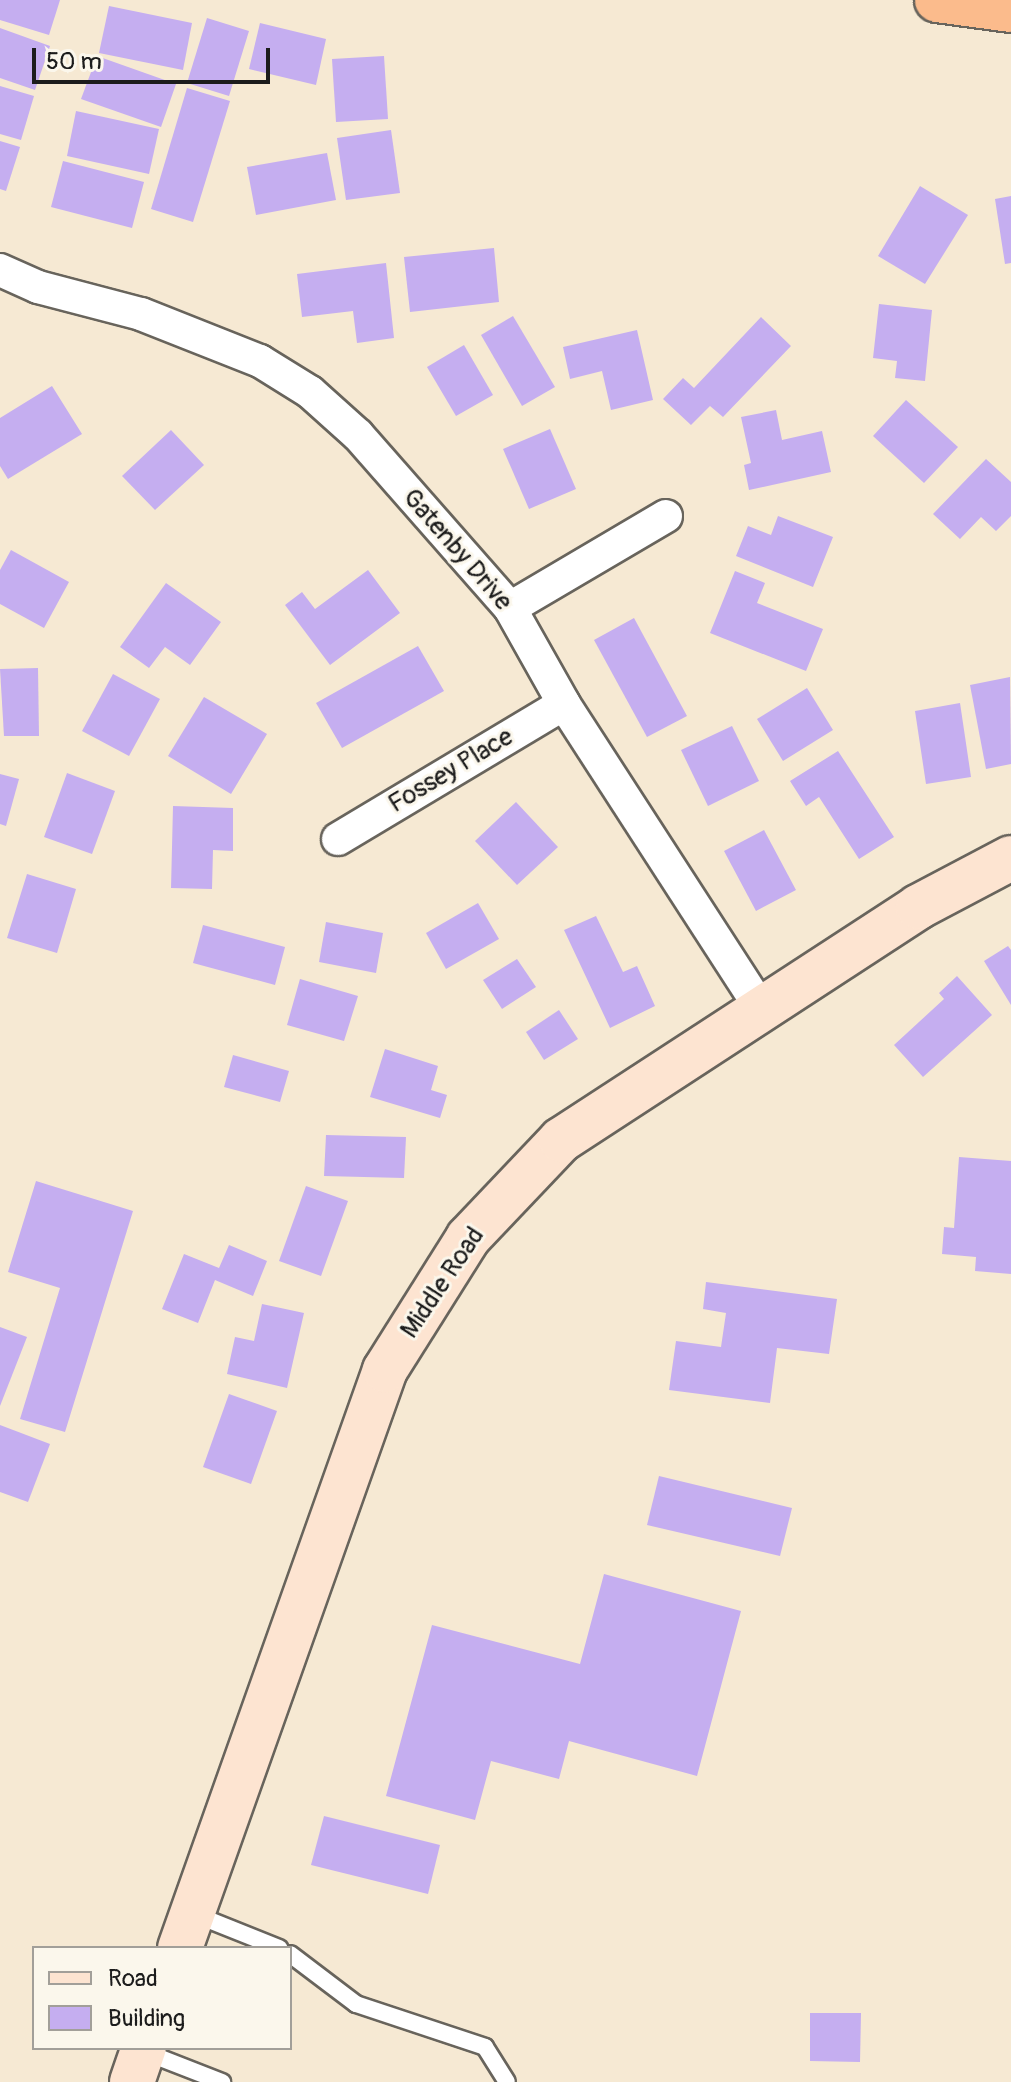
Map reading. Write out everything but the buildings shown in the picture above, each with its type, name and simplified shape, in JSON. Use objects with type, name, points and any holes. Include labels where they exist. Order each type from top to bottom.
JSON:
[{"type":"highway","points":[[937,0],[1011,10]]},
{"type":"main road","name":"Middle Road","points":[[186,1931],[385,1370],[468,1238],[561,1140],[918,907],[1011,858]]},
{"type":"street","name":"Gatenby Drive","points":[[0,270],[38,287],[141,314],[245,355],[310,392],[358,435],[510,608],[564,704],[761,1008]]},
{"type":"street","points":[[510,608],[666,516]]},
{"type":"street","name":"Fossey Place","points":[[338,839],[564,704]]},
{"type":"lane","points":[[186,1931],[268,1946]]},
{"type":"lane","points":[[292,1955],[364,2008],[485,2047],[507,2082]]},
{"type":"lane","points":[[140,2060],[222,2082]]}]
